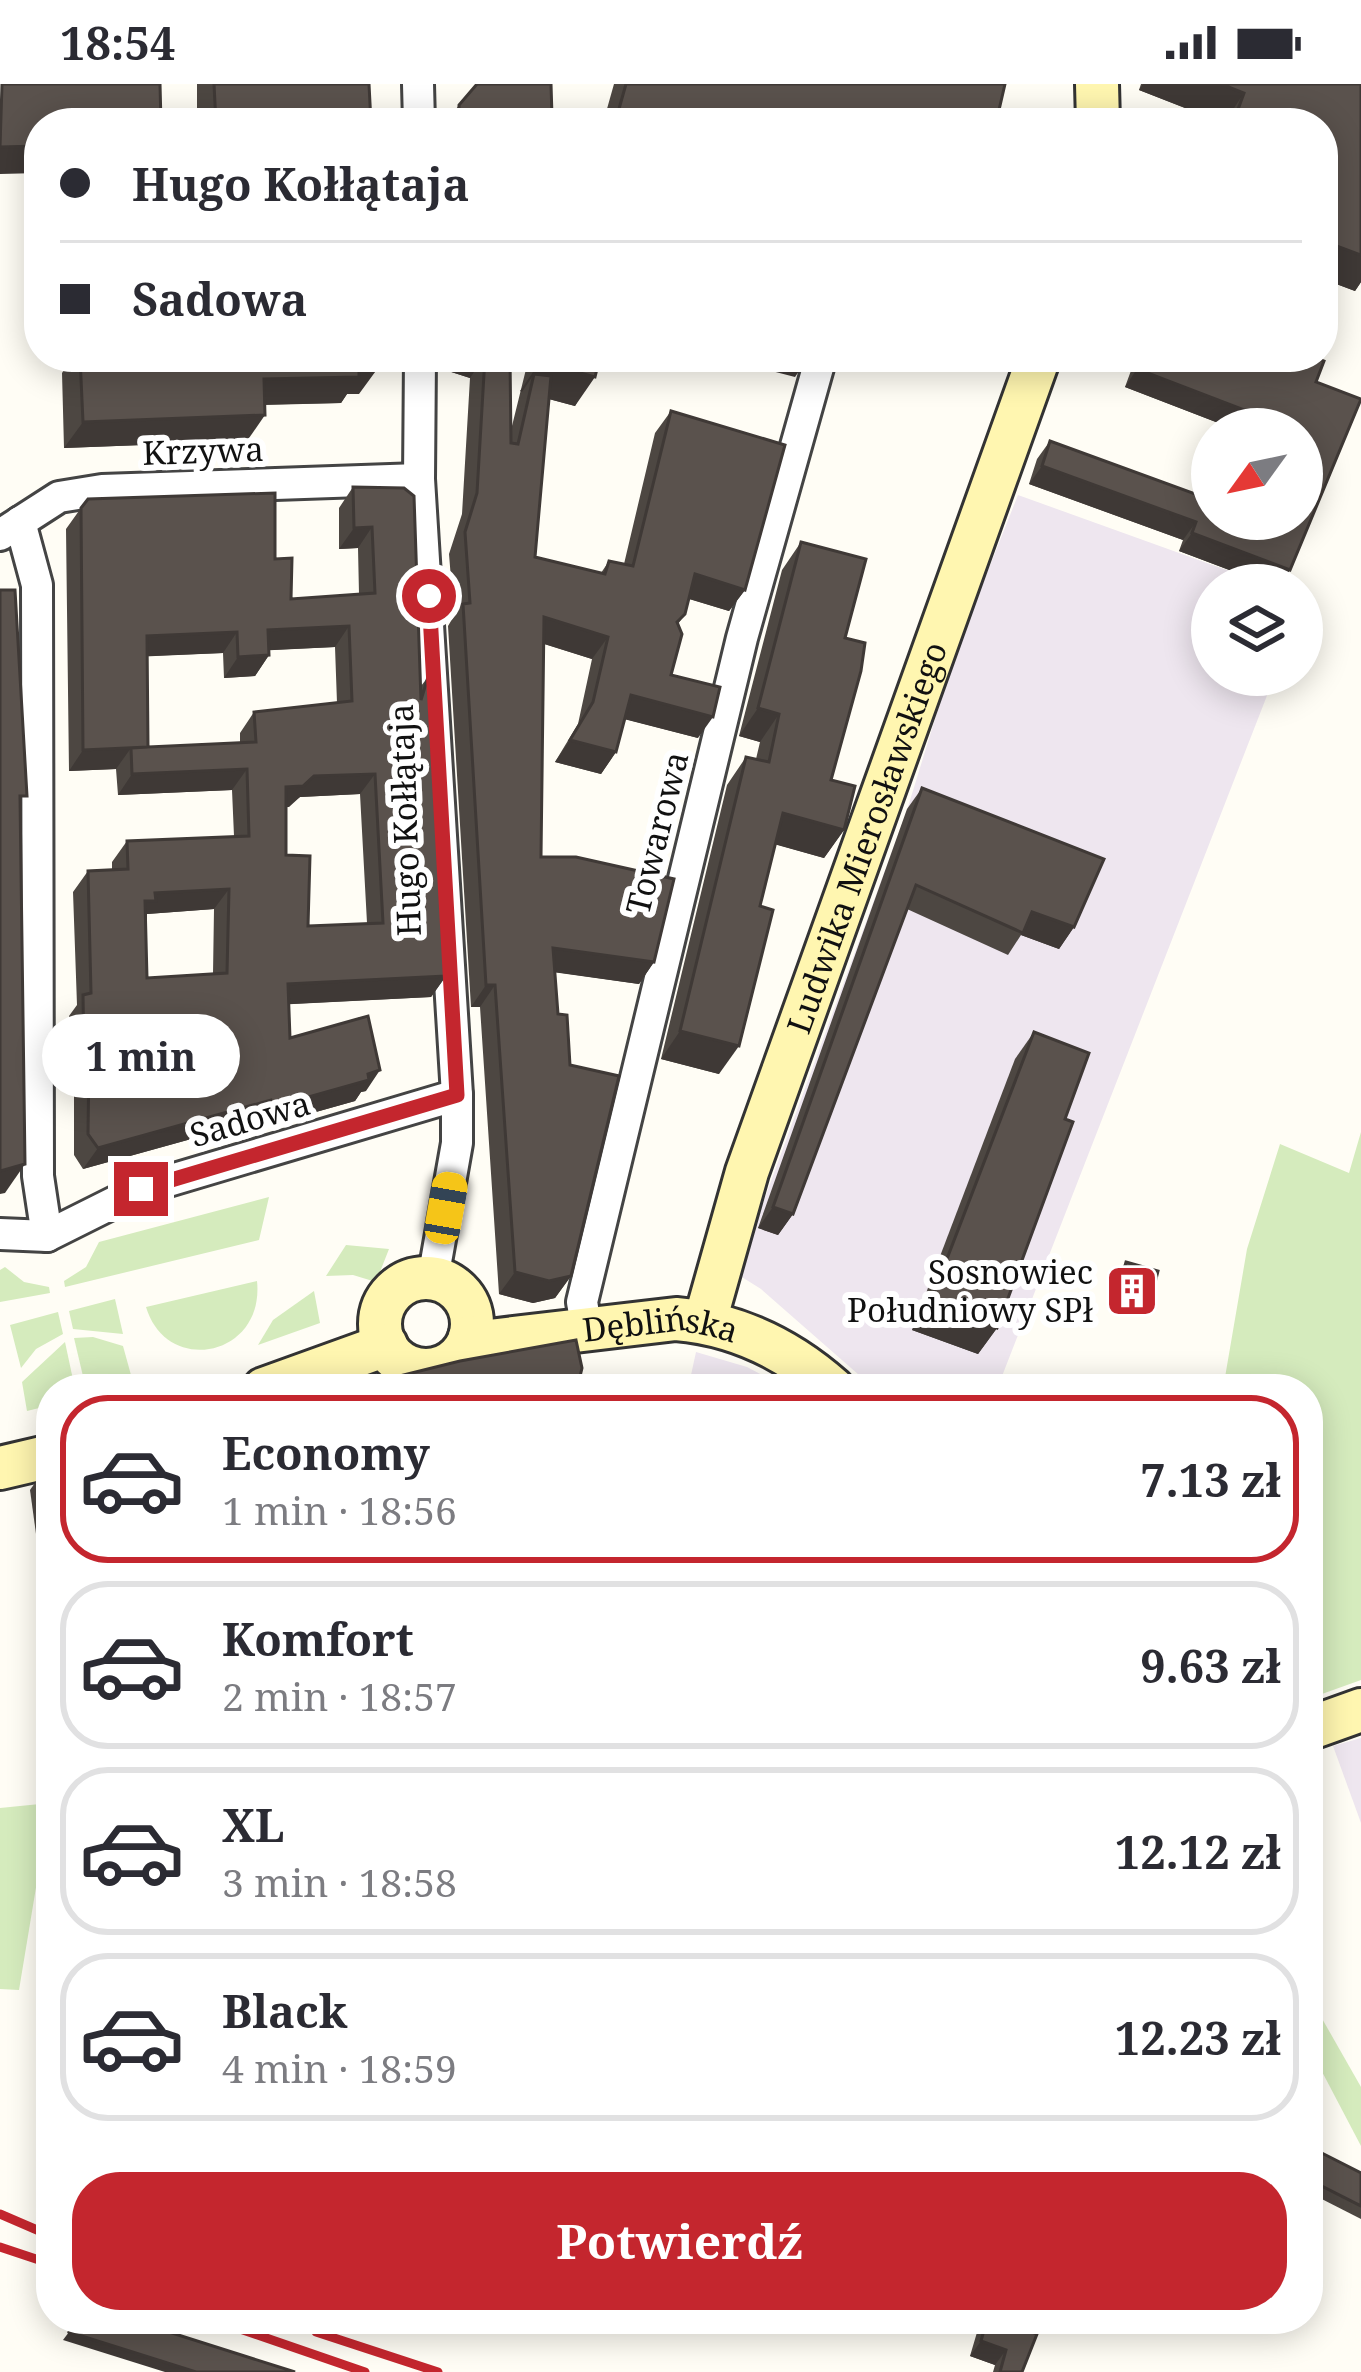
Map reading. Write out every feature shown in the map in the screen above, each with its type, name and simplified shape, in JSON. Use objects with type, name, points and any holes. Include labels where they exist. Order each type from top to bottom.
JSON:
[{"type":"street","name":"Hugo Kołłątaja","points":[[420,372],[419,479],[457,1095],[457,1143],[433,1279]]},
{"type":"street","name":"Towarowa","points":[[586,1330],[582,1302],[701,805],[817,372]]},
{"type":"street","name":"Ludwika Mierosławskiego","points":[[705,1321],[747,1172],[1034,372]]},
{"type":"street","name":"Krzywa","points":[[10,528],[59,497],[102,490],[419,479]]},
{"type":"street","points":[[10,528],[37,585],[38,1177],[46,1235]]},
{"type":"street","name":"Sadowa","points":[[0,1234],[46,1235],[141,1189],[457,1095]]},
{"type":"street","points":[[433,1279],[465,1300],[470,1337],[460,1356],[431,1370],[400,1362],[386,1345],[381,1319],[387,1301],[406,1283],[433,1279]]},
{"type":"street","name":"Dęblińska","points":[[470,1337],[489,1341],[676,1319],[705,1321],[774,1346],[812,1374]]},
{"type":"street","points":[[306,1374],[386,1345]]},
{"type":"street","points":[[0,1468],[36,1460]]},
{"type":"street","points":[[1323,1724],[1361,1710]]},
{"type":"shaded area","points":[[1018,495],[1210,564],[1191,564],[1191,696],[1267,696],[1003,1374],[858,1374],[761,1289],[737,1274],[907,810],[956,651]]},
{"type":"shaded area","points":[[696,1352],[760,1374],[691,1374]]},
{"type":"shaded area","points":[[1361,1738],[1361,1823],[1333,1746]]},
{"type":"green space","points":[[1361,1132],[1361,1680],[1323,1694],[1323,1374],[1226,1374],[1247,1249],[1280,1144],[1349,1173]]},
{"type":"green space","points":[[269,1197],[259,1240],[65,1287],[64,1281],[86,1267],[99,1242]]},
{"type":"green space","points":[[346,1245],[389,1249],[376,1282],[353,1275],[326,1276]]},
{"type":"green space","points":[[5,1267],[24,1282],[49,1287],[50,1293],[0,1302],[0,1270]]},
{"type":"green space","points":[[257,1281],[255,1307],[246,1327],[231,1341],[212,1348],[173,1343],[157,1329],[146,1307]]},
{"type":"green space","points":[[314,1291],[320,1323],[258,1345],[273,1320]]},
{"type":"green space","points":[[115,1299],[123,1334],[73,1329],[69,1311]]},
{"type":"green space","points":[[58,1312],[63,1334],[36,1349],[21,1368],[10,1325]]},
{"type":"green space","points":[[93,1337],[123,1346],[131,1374],[82,1374],[74,1338]]},
{"type":"green space","points":[[65,1342],[72,1374],[36,1374],[36,1409],[27,1411],[22,1382]]},
{"type":"green space","points":[[36,1804],[36,1887],[19,1990],[0,1989],[0,1808]]},
{"type":"green space","points":[[1323,2020],[1361,2087],[1361,2146],[1323,2074]]},
{"type":"building","points":[[2,84],[160,84],[161,108],[24,108],[24,146],[0,147]]},
{"type":"building","points":[[214,84],[369,84],[370,108],[215,108]]},
{"type":"building","points":[[477,84],[551,84],[552,108],[459,105]]},
{"type":"building","points":[[626,84],[1005,84],[999,108],[619,108]]},
{"type":"building","points":[[1221,84],[1361,84],[1361,255],[1338,247],[1338,108],[1238,108],[1244,93]]},
{"type":"building","points":[[81,372],[359,372],[359,377],[264,379],[265,415],[83,422]]},
{"type":"building","points":[[484,372],[510,372],[511,443],[518,444],[534,374],[551,376],[535,557],[605,574],[609,561],[633,566],[671,411],[785,445],[745,590],[695,574],[685,614],[677,622],[682,634],[671,675],[720,687],[713,717],[631,695],[616,752],[570,740],[593,702],[608,637],[544,617],[541,857],[576,857],[674,879],[654,962],[553,948],[558,1014],[567,1015],[570,1065],[619,1076],[571,1276],[549,1281],[515,1272],[495,985],[486,985],[463,604],[470,603],[465,532],[477,493]]},
{"type":"building","points":[[1145,372],[1320,372],[1316,382],[1361,399],[1323,491],[1323,408],[1239,408]]},
{"type":"building","points":[[1050,441],[1191,493],[1191,520],[1042,466]]},
{"type":"building","points":[[353,487],[404,488],[414,496],[421,700],[428,677],[446,976],[288,984],[290,1038],[368,1016],[380,1070],[368,1074],[369,1080],[273,1107],[271,1100],[98,1148],[88,1134],[89,1063],[84,1062],[83,995],[91,993],[88,871],[128,869],[127,841],[249,836],[247,769],[132,774],[131,748],[148,747],[83,750],[81,508],[88,499],[275,493],[275,559],[292,558],[291,599],[375,593],[372,527],[354,528]],"holes":[[[349,626],[352,701],[254,712],[256,742],[148,747],[147,636],[237,632],[238,657],[269,655],[268,630]],[[375,774],[383,923],[308,926],[310,856],[286,855],[286,787],[303,786],[314,776]],[[229,889],[227,973],[147,978],[145,901],[156,901],[155,893]]]},
{"type":"building","points":[[1211,540],[1302,540],[1292,564],[1274,564]]},
{"type":"building","points":[[801,542],[866,559],[845,638],[865,643],[861,671],[831,780],[855,786],[844,830],[783,813],[760,906],[773,910],[739,1046],[680,1031],[746,757],[769,762],[779,714],[758,708]]},
{"type":"building","points":[[0,590],[15,590],[27,796],[20,796],[25,1164],[0,1171]]},
{"type":"building","points":[[922,788],[1104,859],[1074,927],[1032,912],[1023,933],[916,885],[793,1214],[773,1207]]},
{"type":"building","points":[[1034,1032],[1089,1053],[1065,1119],[1073,1122],[997,1328],[930,1303]]},
{"type":"building","name":"Sosnowiec Południowy SPł","points":[[1126,1262],[1158,1271],[1150,1303],[1117,1294]]},
{"type":"building","points":[[576,1340],[582,1368],[581,1374],[408,1374]]},
{"type":"building","points":[[1323,2154],[1361,2173],[1361,2206],[1323,2187]]},
{"type":"building","points":[[75,2334],[175,2334],[295,2372],[196,2372]]},
{"type":"building","points":[[983,2334],[1037,2334],[1022,2372],[1000,2372],[1006,2350],[981,2341]]},
{"type":"railway","points":[[0,2214],[36,2230]]},
{"type":"railway","points":[[0,2247],[36,2259]]},
{"type":"railway","points":[[255,2334],[365,2372]]},
{"type":"railway","points":[[322,2334],[438,2372]]},
{"type":"place","name":"Sosnowiec Południowy SPł","points":[[1132,1291]]},
{"type":"route","points":[[141,1189],[457,1095],[429,596]]}]
